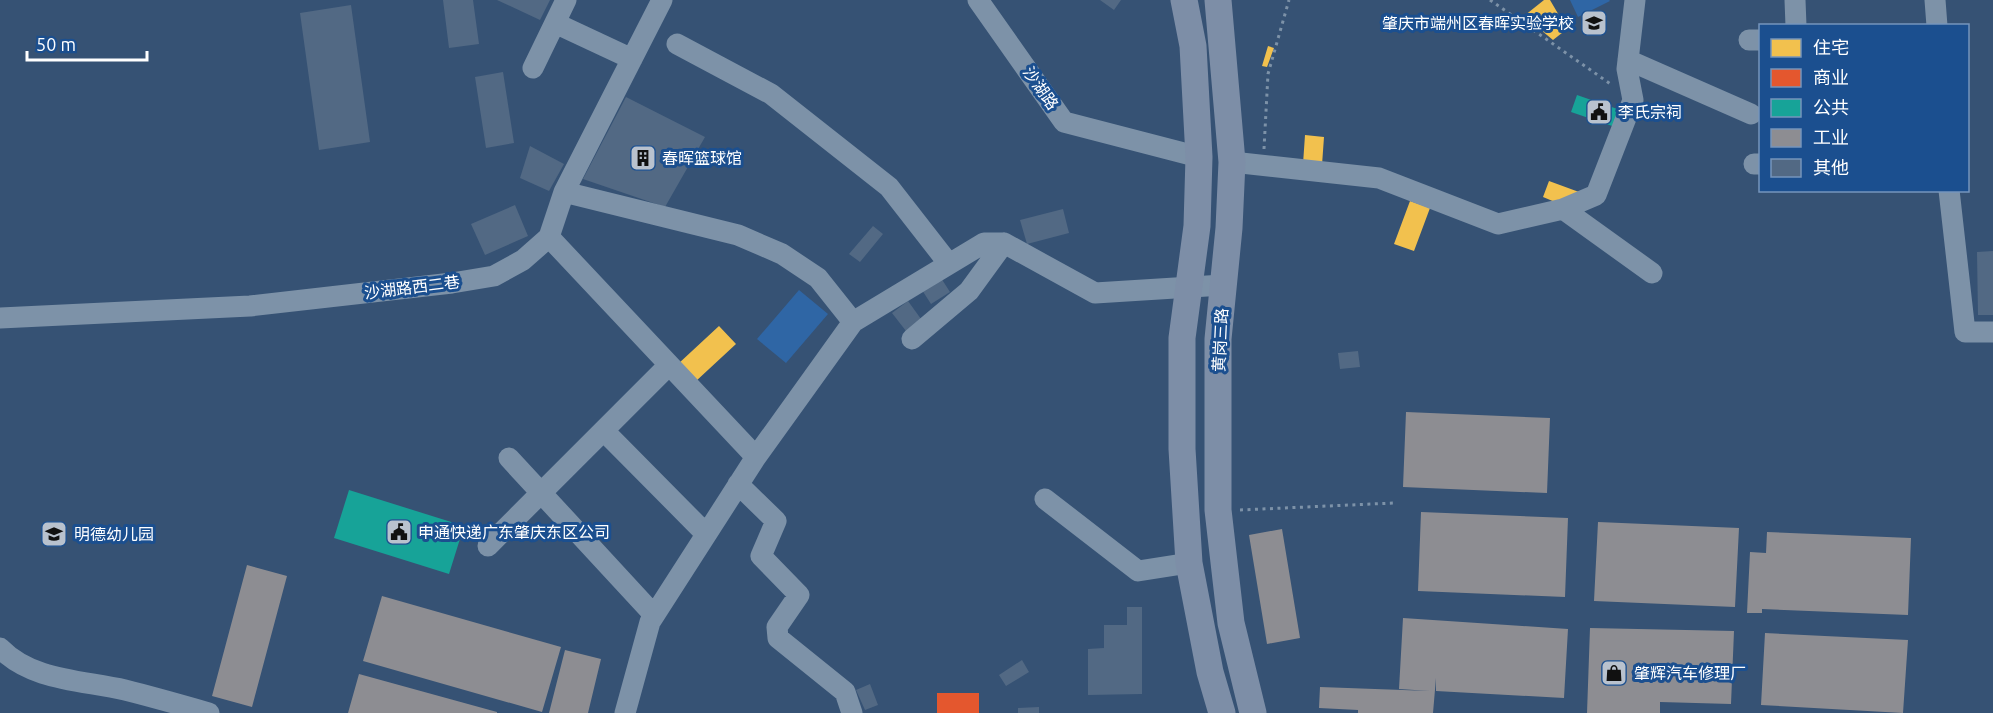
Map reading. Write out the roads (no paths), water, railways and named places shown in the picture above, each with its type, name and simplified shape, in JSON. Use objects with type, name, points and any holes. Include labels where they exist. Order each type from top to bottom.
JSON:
[{"type":"main road","points":[[1184,0],[1193,46],[1199,157],[1197,226],[1182,338],[1182,438],[1189,563],[1210,672],[1222,713]]},
{"type":"main road","name":"黄岗三路","points":[[1218,0],[1232,162],[1229,228],[1218,339],[1218,510],[1231,623],[1245,679]]},
{"type":"main road","points":[[1210,672],[1212,713]]},
{"type":"main road","points":[[1244,713],[1245,679]]},
{"type":"main road","points":[[1245,679],[1253,713]]},
{"type":"street","points":[[533,68],[566,0]]},
{"type":"street","points":[[662,0],[564,192],[549,237],[756,457]]},
{"type":"street","name":"沙湖路","points":[[978,0],[1065,122],[1199,157]]},
{"type":"street","points":[[1232,162],[1379,178],[1498,224],[1563,209],[1596,195],[1633,100],[1627,69],[1635,0]]},
{"type":"street","points":[[1795,0],[1796,24]]},
{"type":"street","points":[[1935,0],[1936,24]]},
{"type":"street","points":[[555,23],[632,59]]},
{"type":"street","points":[[677,44],[771,94],[889,186],[949,264]]},
{"type":"street","points":[[1628,60],[1751,114]]},
{"type":"street","points":[[564,192],[738,236],[782,254],[818,278],[853,322]]},
{"type":"street","points":[[1949,192],[1965,332],[1993,332]]},
{"type":"street","points":[[1563,209],[1652,273]]},
{"type":"street","name":"沙湖路西二巷","points":[[0,318],[250,306],[452,283],[494,276],[523,260],[549,237]]},
{"type":"street","points":[[625,713],[650,622],[654,615],[756,457],[853,322],[984,243],[1004,243],[1095,293],[1223,285]]},
{"type":"street","points":[[912,339],[969,291],[1004,243]]},
{"type":"street","points":[[488,546],[669,365]]},
{"type":"street","points":[[604,430],[706,534]]},
{"type":"street","points":[[509,458],[654,615]]},
{"type":"street","points":[[738,484],[776,521],[760,556],[799,595],[777,627],[778,638],[844,692],[852,713]]},
{"type":"street","points":[[1045,499],[1138,571],[1189,563]]},
{"type":"street","points":[[0,648],[31,670],[123,690],[209,713]]},
{"type":"place","name":"肇庆市端州区春晖实验学校","points":[[1594,23]]},
{"type":"place","name":"李氏宗祠","points":[[1599,112]]},
{"type":"place","name":"春晖篮球馆","points":[[643,158]]},
{"type":"place","name":"申通快递广东肇庆东区公司","points":[[399,532]]},
{"type":"place","name":"明德幼儿园","points":[[54,534]]},
{"type":"place","name":"肇辉汽车修理厂","points":[[1614,673]]}]
